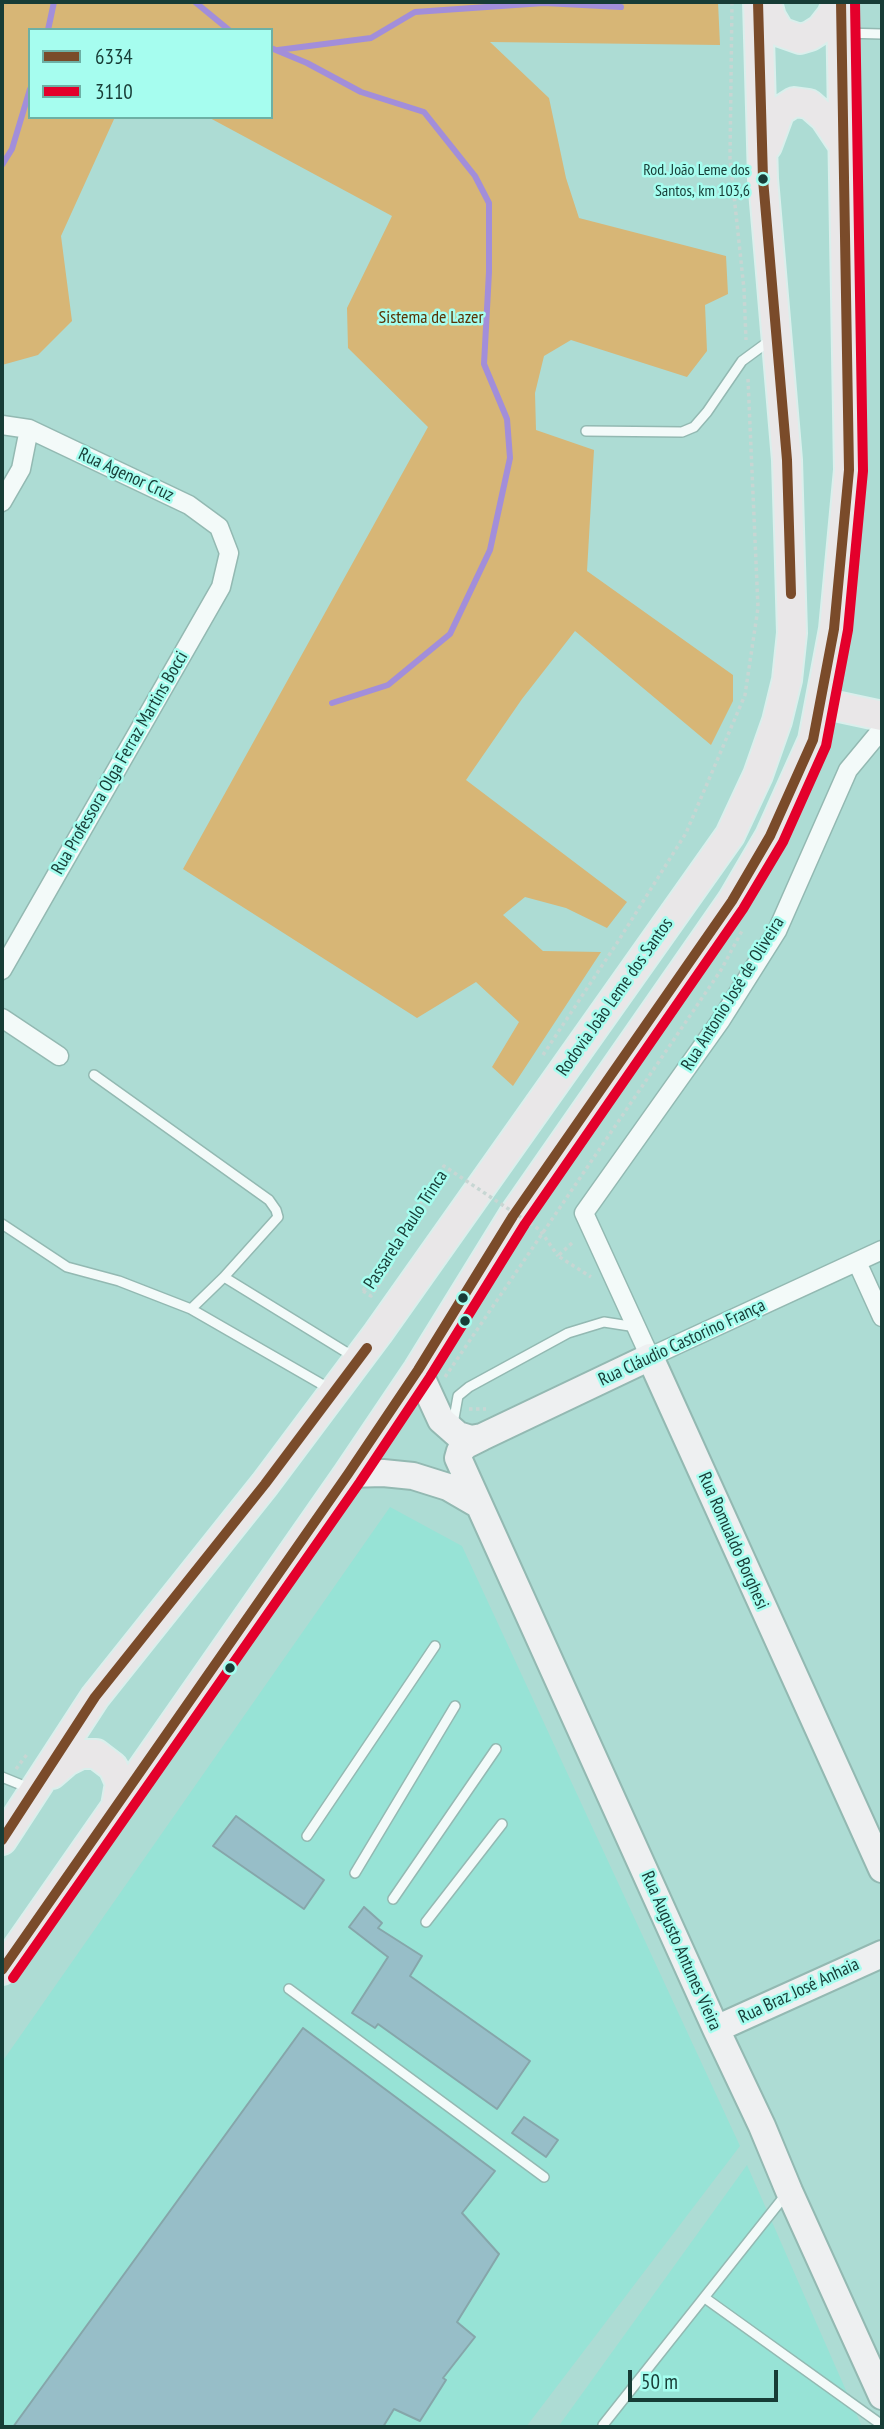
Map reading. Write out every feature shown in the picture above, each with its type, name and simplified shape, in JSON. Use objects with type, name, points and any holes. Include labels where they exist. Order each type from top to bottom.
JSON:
[{"type":"main road","name":"Rodovia João Leme dos Santos","points":[[2,1840],[95,1697],[265,1485],[359,1359],[730,835],[758,775],[777,721],[787,680],[792,634],[788,460],[762,165],[758,2]]},
{"type":"main road","points":[[767,2],[771,17],[780,32],[800,38],[810,36],[821,29],[839,2]]},
{"type":"main road","points":[[2,1970],[348,1474],[418,1370],[513,1216],[732,901],[770,836],[813,740],[834,629],[849,470],[842,33],[839,2]]},
{"type":"main road","points":[[762,165],[770,134],[780,111],[794,102],[809,104],[825,118],[843,145]]},
{"type":"main road","points":[[821,703],[882,716]]},
{"type":"main road","points":[[35,1790],[67,1761],[81,1754],[96,1754],[113,1767],[120,1783],[116,1806]]},
{"type":"street","name":"Rua Agenor Cruz","points":[[2,425],[29,429],[189,505],[219,527],[229,553]]},
{"type":"street","points":[[2,502],[20,469],[29,429]]},
{"type":"street","name":"Rua Professora Olga Ferraz Martins Bocci","points":[[2,970],[221,587],[229,553]]},
{"type":"street","name":"Rua Antonio José de Oliveira","points":[[584,1213],[721,1020],[777,931],[848,770],[882,729]]},
{"type":"street","points":[[2,1018],[59,1056]]},
{"type":"street","name":"Rua Romualdo Borghesi","points":[[584,1213],[882,1869]]},
{"type":"street","name":"Rua Cláudio Castorino França","points":[[458,1458],[466,1445],[482,1437],[882,1251]]},
{"type":"street","points":[[857,1262],[882,1317]]},
{"type":"street","points":[[418,1370],[447,1425],[458,1435],[471,1439],[482,1437]]},
{"type":"street","name":"Rua Augusto Antunes Vieira","points":[[458,1458],[882,2396]]},
{"type":"street","points":[[348,1474],[413,1476],[448,1487],[479,1505]]},
{"type":"street","name":"Rua Braz José Anhaia","points":[[716,2029],[882,1954]]},
{"type":"lane","points":[[842,33],[882,34]]},
{"type":"lane","points":[[586,431],[681,432],[694,427],[742,361],[776,335]]},
{"type":"lane","points":[[94,1075],[269,1200],[276,1210],[278,1217],[224,1278],[191,1310]]},
{"type":"lane","points":[[2,1224],[67,1267],[120,1281],[191,1310],[335,1392]]},
{"type":"lane","points":[[224,1278],[359,1359]]},
{"type":"lane","points":[[458,1458],[447,1425],[452,1418],[458,1396],[469,1387],[568,1333],[604,1322],[636,1327]]},
{"type":"lane","points":[[307,1836],[435,1646]]},
{"type":"lane","points":[[355,1873],[455,1706]]},
{"type":"lane","points":[[393,1899],[496,1749]]},
{"type":"lane","points":[[5,1778],[35,1790]]},
{"type":"lane","points":[[426,1922],[502,1824]]},
{"type":"lane","points":[[289,1989],[544,2177]]},
{"type":"lane","points":[[603,2425],[789,2191]]},
{"type":"lane","points":[[705,2298],[882,2425]]},
{"type":"path","points":[[542,1056],[686,833],[745,695],[758,608],[744,289],[730,158],[732,2]]},
{"type":"path","name":"Passarela Paulo Trinca","points":[[391,1265],[371,1296],[363,1291],[444,1166],[540,1230],[558,1256],[590,1275],[595,1284]]},
{"type":"path","points":[[460,1182],[468,1171]]},
{"type":"path","points":[[558,1256],[572,1242]]},
{"type":"path","points":[[5,1778],[30,1750]]},
{"type":"shaded area","points":[[390,1507],[462,1546],[740,2146],[526,2427],[2,2427],[2,2062]]},
{"type":"shaded area","points":[[747,2165],[862,2427],[558,2427]]},
{"type":"green space","name":"Sistema de Lazer","points":[[2,2],[718,2],[720,45],[490,42],[549,98],[566,178],[579,218],[726,256],[728,294],[705,305],[707,351],[687,377],[571,340],[544,356],[535,393],[536,430],[594,450],[587,571],[733,675],[733,701],[711,745],[575,631],[522,699],[466,780],[627,902],[607,928],[566,908],[525,897],[503,915],[543,951],[601,952],[513,1086],[492,1067],[519,1022],[476,982],[417,1018],[183,869],[428,427],[348,348],[347,308],[392,216],[212,119],[273,119],[273,28],[28,28],[28,119],[114,119],[61,236],[72,321],[38,355],[2,365]]},
{"type":"building","points":[[236,1816],[324,1880],[304,1909],[213,1846]]},
{"type":"building","points":[[364,1907],[382,1923],[378,1928],[422,1956],[410,1976],[530,2061],[497,2109],[378,2024],[375,2028],[352,2013],[388,1957],[349,1927]]},
{"type":"building","points":[[303,2028],[495,2171],[462,2213],[499,2254],[457,2322],[475,2337],[443,2378],[446,2380],[420,2421],[394,2409],[383,2427],[13,2427]]},
{"type":"building","points":[[524,2117],[558,2140],[546,2157],[512,2133]]},
{"type":"waterway","points":[[48,28],[54,2]]},
{"type":"waterway","points":[[195,2],[227,28]]},
{"type":"waterway","points":[[278,50],[371,38],[415,12],[544,3],[621,7]]},
{"type":"waterway","points":[[273,49],[307,63],[361,92],[424,112],[475,176],[489,203],[489,272],[484,364],[507,419],[510,458],[490,550],[450,634],[388,685],[332,703]]},
{"type":"waterway","points":[[2,165],[12,149],[28,96]]},
{"type":"transit line","name":"6334","points":[[758,2],[763,179],[787,460],[791,594]]},
{"type":"transit line","name":"6334","points":[[2,1970],[348,1474],[418,1370],[513,1216],[732,901],[770,836],[813,740],[834,629],[849,470],[841,2]]},
{"type":"transit line","name":"3110","points":[[13,1978],[360,1482],[430,1377],[525,1224],[743,909],[783,842],[826,746],[848,630],[863,471],[855,2]]},
{"type":"transit line","name":"6334","points":[[2,1840],[95,1697],[265,1484],[367,1348]]},
{"type":"place","name":"Rod. João Leme dos Santos, km 103,6","points":[[763,179]]}]
